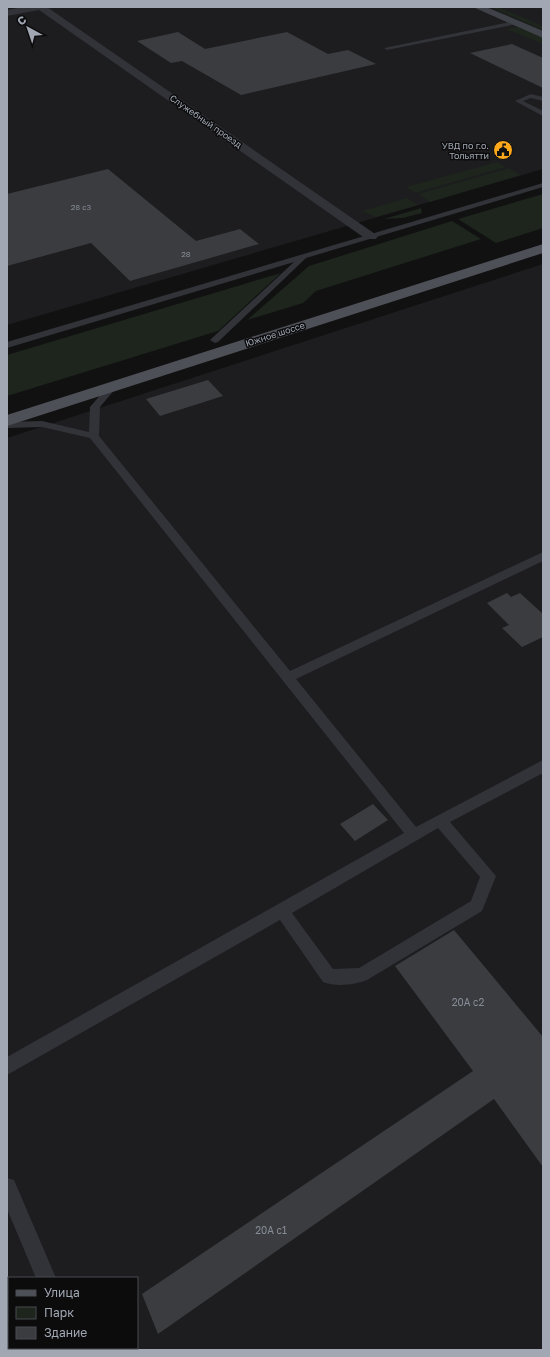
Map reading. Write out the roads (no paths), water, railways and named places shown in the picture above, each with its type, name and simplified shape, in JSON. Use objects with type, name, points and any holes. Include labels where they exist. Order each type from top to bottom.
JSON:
[{"type":"main road","points":[[478,7],[543,35]]},
{"type":"main road","points":[[500,7],[543,25]]},
{"type":"main road","name":"Южное шоссе","points":[[29,398],[543,235]]},
{"type":"main road","name":"Южное шоссе","points":[[7,421],[543,248]]},
{"type":"street","points":[[7,13],[40,7]]},
{"type":"street","name":"Служебный проезд","points":[[40,7],[371,236]]},
{"type":"lane","points":[[387,48],[515,23]]},
{"type":"lane","points":[[543,100],[531,96],[518,101],[543,114]]},
{"type":"lane","points":[[7,345],[543,185]]},
{"type":"lane","points":[[215,340],[305,256]]},
{"type":"lane","points":[[94,436],[95,407],[111,388]]},
{"type":"lane","points":[[7,425],[42,424],[94,436],[414,835]]},
{"type":"lane","points":[[288,677],[543,556]]},
{"type":"lane","points":[[7,1066],[440,820],[543,766]]},
{"type":"lane","points":[[282,911],[329,977],[361,975],[477,906],[488,876],[440,820]]},
{"type":"lane","points":[[7,1187],[46,1277]]},
{"type":"place","name":"УВД по г.о. Тольятти","points":[[503,150]]}]
